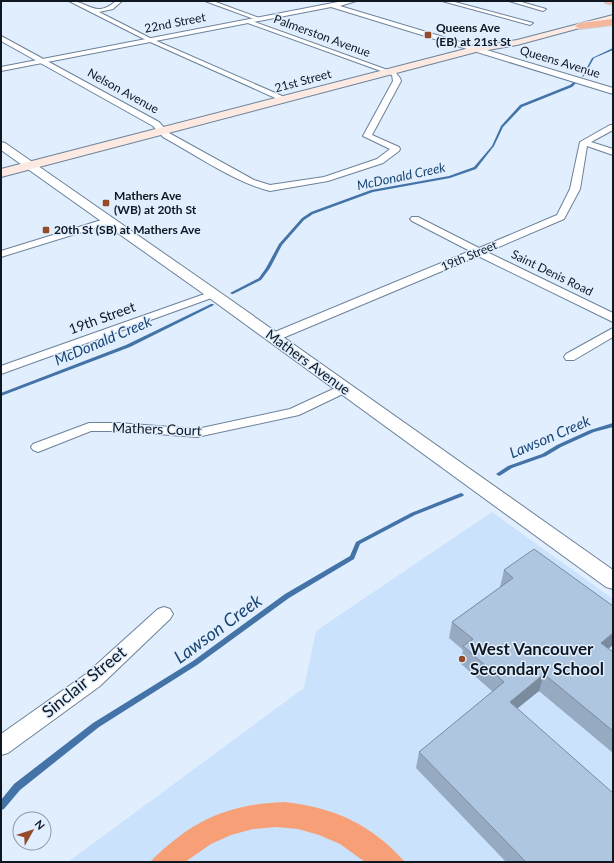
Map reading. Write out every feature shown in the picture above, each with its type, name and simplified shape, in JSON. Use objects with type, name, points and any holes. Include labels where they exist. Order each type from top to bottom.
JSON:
[{"type":"highway","points":[[608,1],[613,2]]},
{"type":"highway","points":[[580,26],[613,22]]},
{"type":"main road","name":"21st Street","points":[[1,173],[476,49],[518,42],[613,17]]},
{"type":"street","points":[[72,1],[96,11],[150,40],[285,99]]},
{"type":"street","points":[[96,11],[111,8],[119,1]]},
{"type":"street","name":"Palmerston Avenue","points":[[208,1],[260,19]]},
{"type":"street","name":"Queens Avenue","points":[[316,1],[613,91]]},
{"type":"street","name":"22nd Street","points":[[1,69],[353,1]]},
{"type":"street","points":[[445,1],[530,23]]},
{"type":"street","points":[[512,1],[543,9]]},
{"type":"street","name":"Palmerston Avenue","points":[[247,22],[388,72]]},
{"type":"street","name":"Nelson Avenue","points":[[1,38],[156,124],[164,131],[166,135],[251,182],[270,188],[325,179],[380,161],[396,149],[366,136],[397,81],[394,74],[388,72]]},
{"type":"street","points":[[584,142],[613,127]]},
{"type":"street","points":[[584,142],[613,152]]},
{"type":"street","name":"19th Street","points":[[274,337],[561,217],[575,189],[584,142]]},
{"type":"street","name":"Mathers Avenue","points":[[1,145],[274,337],[613,581]]},
{"type":"street","points":[[415,219],[479,252]]},
{"type":"street","points":[[1,254],[108,221]]},
{"type":"street","name":"Saint Denis Road","points":[[479,252],[613,318]]},
{"type":"street","name":"19th Street","points":[[1,370],[213,294]]},
{"type":"street","points":[[570,357],[613,332]]},
{"type":"street","name":"Mathers Court","points":[[38,447],[89,427],[118,427],[197,433],[294,412],[344,388]]},
{"type":"street","name":"Sinclair Street","points":[[1,746],[93,680],[164,614]]},
{"type":"shaded area","name":"West Vancouver Secondary School","points":[[492,512],[613,599],[613,862],[68,862],[304,688],[316,631]]},
{"type":"shaded area","points":[[285,802],[320,809],[351,820],[379,837],[405,862],[365,862],[340,844],[319,835],[298,829],[276,827],[253,829],[231,835],[211,844],[185,862],[150,862],[180,836],[211,817],[245,806]]},
{"type":"building","points":[[534,549],[613,606],[613,633],[601,643],[613,652],[613,731],[544,674],[510,702],[613,793],[613,862],[526,862],[419,752],[504,682],[463,646],[473,639],[452,622],[513,578],[504,570]]},
{"type":"waterway","name":"McDonald Creek","points":[[583,76],[593,58],[613,49]]},
{"type":"waterway","name":"McDonald Creek","points":[[232,293],[260,279],[268,268],[280,245],[303,219],[312,213],[372,191],[450,177],[475,168],[493,146],[502,127],[521,106],[571,86],[576,82]]},
{"type":"waterway","name":"McDonald Creek","points":[[1,395],[128,346],[212,305]]},
{"type":"waterway","name":"Lawson Creek","points":[[499,474],[510,467],[544,455],[559,446],[592,431],[613,425]]},
{"type":"waterway","name":"Lawson Creek","points":[[1,806],[17,787],[96,725],[195,663],[287,596],[352,557],[358,543],[413,514],[461,495]]},
{"type":"place","name":"Queens Ave (EB) at 21st St","points":[[428,35]]},
{"type":"place","name":"Mathers Ave (WB) at 20th St","points":[[106,203]]},
{"type":"place","name":"20th St (SB) at Mathers Ave","points":[[46,230]]},
{"type":"place","name":"West Vancouver Secondary School","points":[[462,659]]}]
